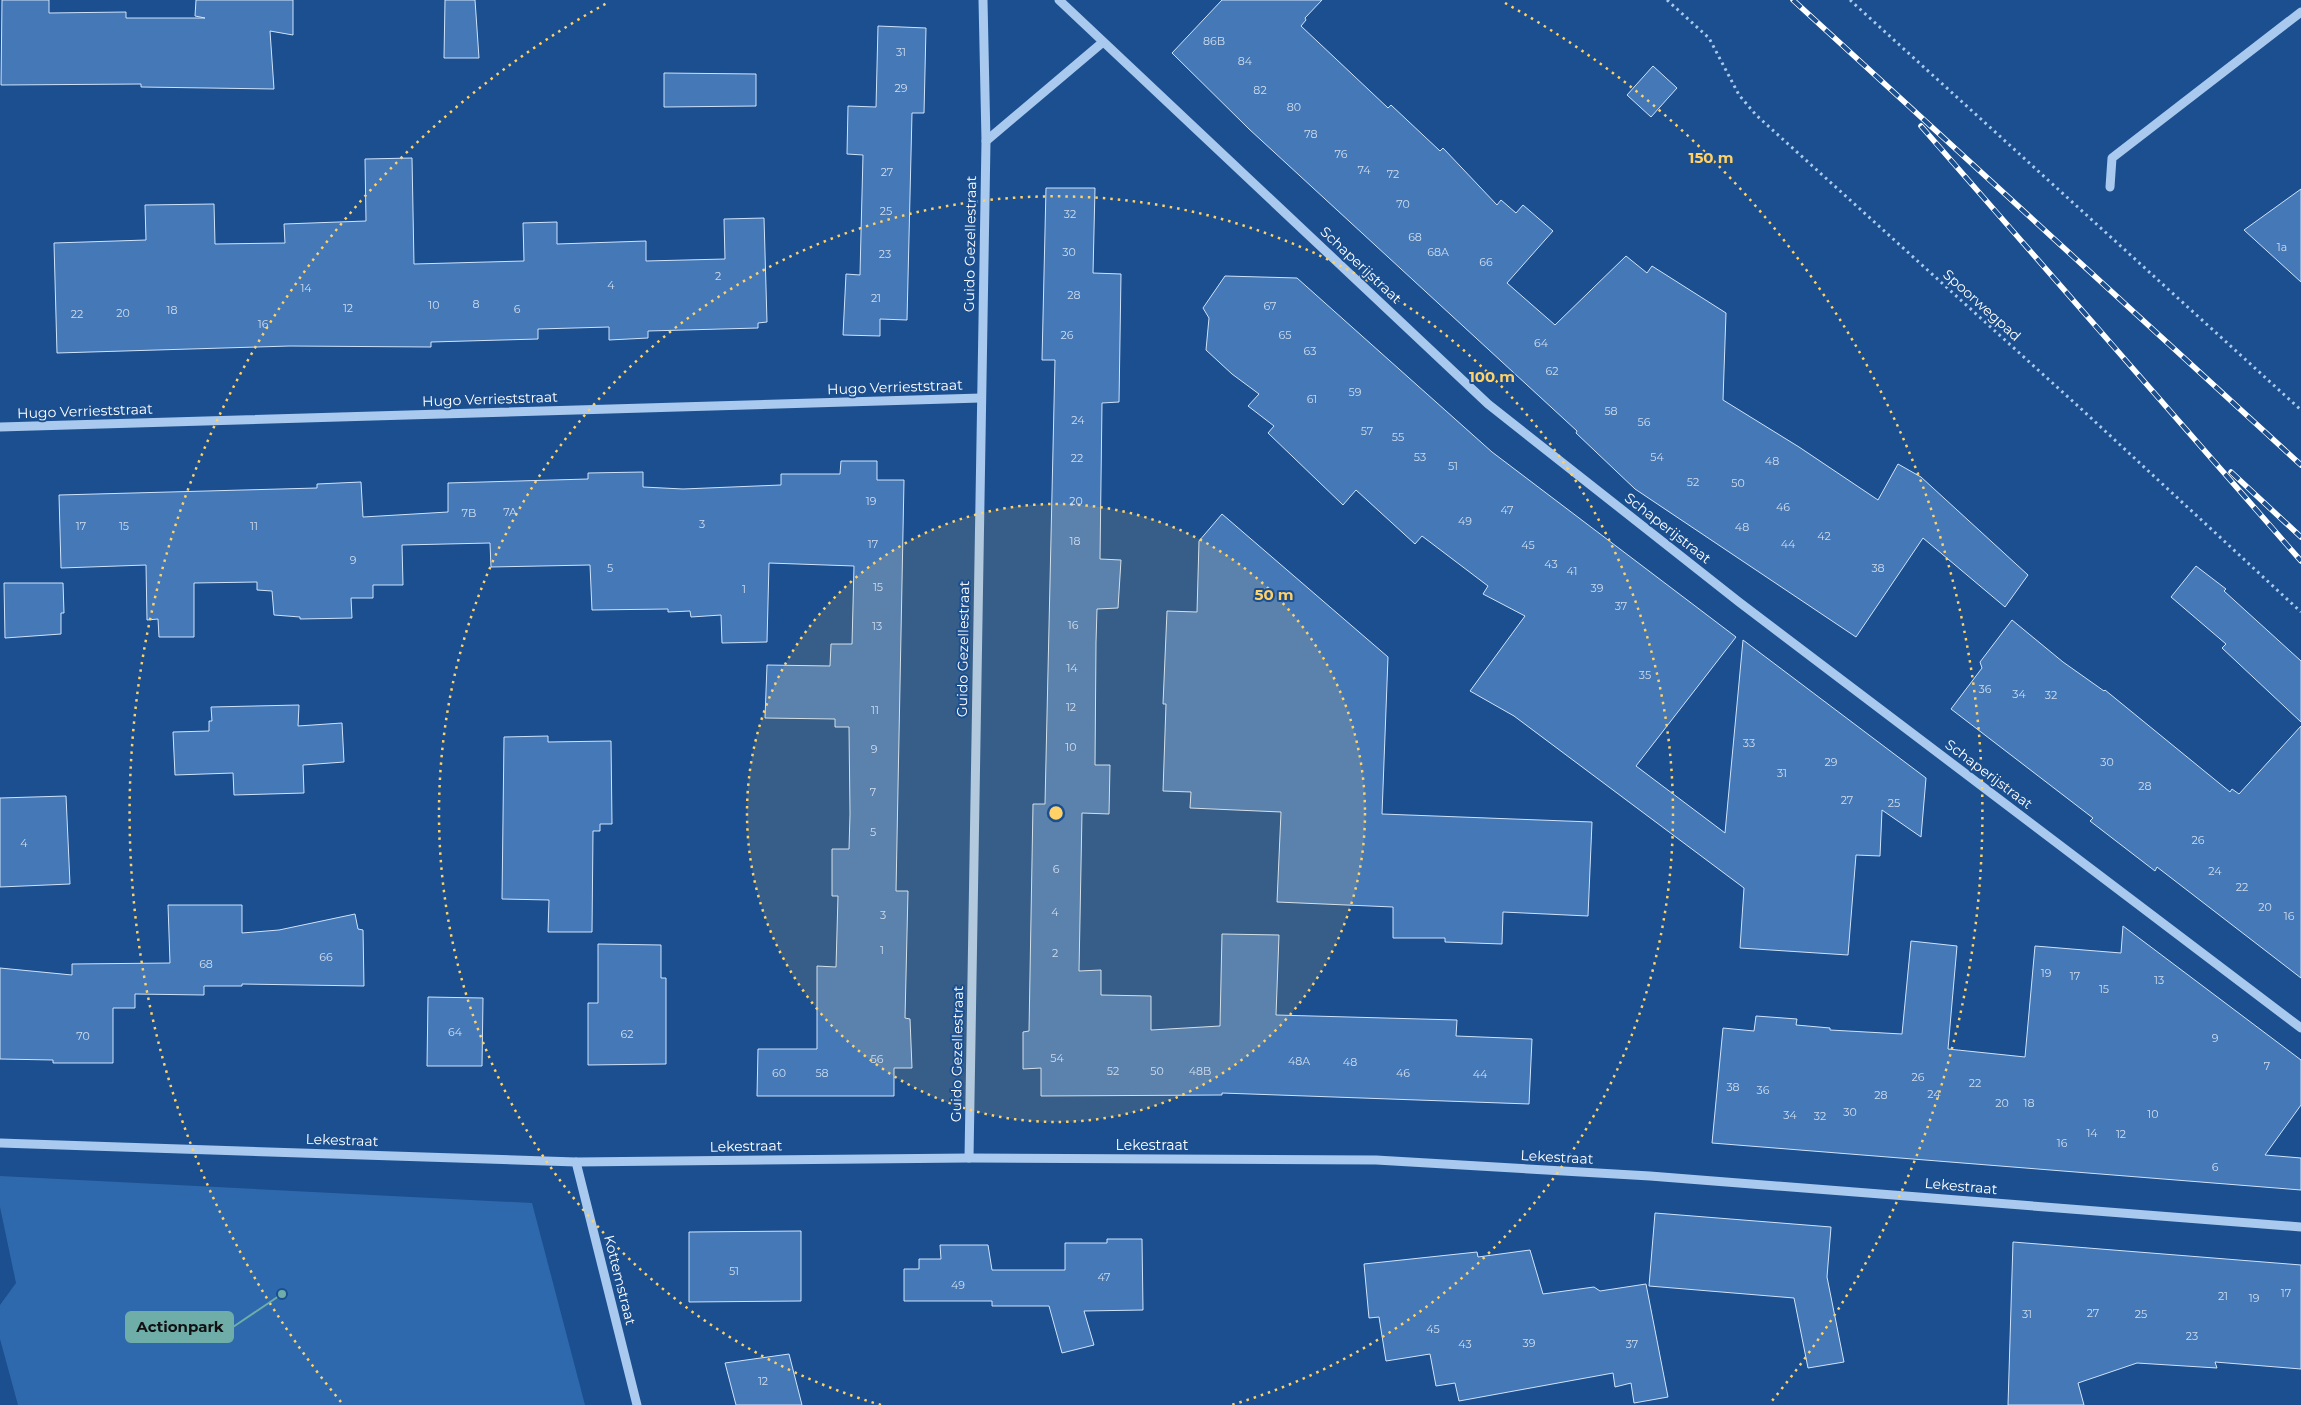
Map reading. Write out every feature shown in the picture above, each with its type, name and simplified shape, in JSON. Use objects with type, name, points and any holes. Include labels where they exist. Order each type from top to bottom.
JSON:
[{"type":"street","name":"Guido Gezellestraat","points":[[969,1158],[986,141],[983,0]]},
{"type":"street","name":"Schaperijstraat","points":[[1059,0],[1488,404],[1739,602],[2301,1028]]},
{"type":"street","points":[[2110,187],[2112,158],[2301,12]]},
{"type":"street","points":[[986,141],[1103,42]]},
{"type":"street","name":"Hugo Verrieststraat","points":[[0,427],[981,398]]},
{"type":"street","name":"Lekestraat","points":[[0,1143],[576,1162],[969,1158],[1396,1161],[1650,1176],[2301,1227]]},
{"type":"street","name":"Kottemstraat","points":[[576,1162],[636,1405]]},
{"type":"path","name":"Spoorwegpad","points":[[1667,0],[1709,38],[1739,95],[1756,115],[2078,406],[2301,612]]},
{"type":"path","points":[[1850,0],[2301,410]]},
{"type":"shaded area","points":[[0,1176],[532,1203],[585,1405],[18,1405],[0,1339],[0,1305],[16,1283],[0,1207]]},
{"type":"building","points":[[2,0],[49,0],[49,13],[126,12],[126,18],[205,18],[195,16],[196,0],[293,0],[293,35],[270,31],[274,89],[141,87],[141,84],[1,85]]},
{"type":"building","points":[[445,0],[475,0],[479,58],[444,58]]},
{"type":"building","points":[[1222,0],[1322,0],[1305,18],[1306,20],[1301,26],[1388,108],[1391,105],[1440,151],[1443,148],[1497,205],[1501,200],[1516,213],[1523,205],[1553,231],[1507,283],[1555,325],[1626,256],[1647,273],[1652,266],[1726,313],[1723,400],[1799,447],[1878,500],[1898,464],[1921,477],[2028,575],[2005,607],[1923,538],[1856,637],[1635,489],[1576,433],[1577,431],[1249,129],[1172,53]]},
{"type":"building","points":[[878,26],[926,28],[924,113],[912,113],[907,320],[880,319],[880,336],[843,335],[846,274],[860,275],[863,155],[847,154],[848,106],[876,107]]},
{"type":"building","points":[[1653,66],[1677,88],[1651,117],[1627,95]]},
{"type":"building","points":[[664,73],[756,74],[756,106],[664,107]]},
{"type":"building","points":[[412,158],[414,264],[524,261],[523,223],[557,222],[557,244],[646,241],[646,261],[725,259],[724,219],[764,218],[767,322],[758,323],[758,328],[648,331],[648,338],[609,340],[609,327],[538,329],[538,339],[431,342],[431,347],[290,346],[57,353],[54,243],[146,240],[145,205],[214,204],[215,244],[285,243],[284,224],[366,221],[365,159]]},
{"type":"building","points":[[1046,188],[1095,188],[1093,273],[1121,274],[1119,402],[1102,403],[1100,559],[1121,560],[1118,608],[1097,609],[1096,642],[1095,765],[1110,765],[1109,814],[1082,813],[1079,971],[1101,970],[1101,995],[1151,996],[1151,1030],[1220,1026],[1222,934],[1279,935],[1276,1015],[1457,1020],[1456,1036],[1532,1039],[1529,1104],[1222,1093],[1222,1095],[1041,1096],[1041,1068],[1023,1069],[1023,1032],[1029,1031],[1033,804],[1045,804],[1055,360],[1042,360]]},
{"type":"building","points":[[2301,189],[2301,282],[2244,230]]},
{"type":"building","points":[[1225,276],[1297,278],[1492,452],[1736,637],[1636,766],[1725,833],[1743,640],[1926,778],[1921,837],[1882,810],[1880,856],[1856,855],[1848,955],[1740,948],[1744,888],[1514,716],[1470,691],[1525,616],[1483,594],[1488,586],[1422,536],[1415,544],[1356,490],[1343,505],[1268,433],[1274,426],[1248,406],[1259,394],[1232,374],[1206,350],[1209,318],[1203,308]]},
{"type":"building","points":[[841,461],[877,461],[877,480],[904,480],[896,891],[908,891],[905,1018],[910,1019],[912,1068],[894,1068],[894,1096],[757,1096],[758,1049],[817,1049],[817,966],[836,967],[838,896],[832,896],[832,849],[849,849],[850,814],[849,727],[835,727],[835,719],[765,718],[767,665],[830,666],[831,644],[852,644],[854,566],[769,563],[767,642],[722,643],[721,615],[691,617],[690,611],[668,612],[668,609],[592,610],[590,565],[491,567],[490,543],[402,545],[403,585],[373,585],[373,598],[351,598],[352,618],[300,619],[300,617],[274,615],[272,591],[257,590],[257,582],[194,583],[194,637],[159,637],[158,619],[147,620],[146,565],[61,568],[59,495],[317,488],[317,484],[361,482],[363,517],[448,512],[448,483],[588,479],[588,473],[643,472],[643,487],[683,489],[781,485],[781,474],[840,474]]},
{"type":"building","points":[[1222,514],[1388,657],[1382,814],[1592,822],[1588,916],[1503,912],[1502,944],[1445,942],[1445,938],[1393,938],[1393,907],[1277,902],[1281,812],[1190,808],[1191,792],[1163,791],[1166,704],[1163,704],[1167,611],[1197,612],[1199,541]]},
{"type":"building","points":[[2196,566],[2226,589],[2224,591],[2301,661],[2301,722],[2222,648],[2226,644],[2171,597]]},
{"type":"building","points":[[4,583],[63,583],[64,613],[61,613],[61,634],[5,638]]},
{"type":"building","points":[[2012,620],[2063,662],[2105,690],[2230,792],[2232,789],[2239,794],[2301,726],[2301,978],[2157,867],[2155,871],[2090,821],[2093,818],[1951,709],[1982,668],[1980,662]]},
{"type":"building","points":[[299,705],[298,726],[342,723],[344,762],[303,765],[304,793],[234,795],[233,773],[175,775],[173,732],[209,731],[209,721],[212,721],[211,707]]},
{"type":"building","points":[[548,736],[548,742],[611,741],[612,824],[600,824],[600,831],[593,831],[592,932],[548,932],[549,900],[502,899],[504,737]]},
{"type":"building","points":[[66,796],[70,884],[0,887],[0,798]]},
{"type":"building","points":[[168,905],[242,905],[242,933],[279,930],[355,914],[358,929],[363,930],[364,986],[242,984],[242,986],[204,986],[204,995],[135,994],[135,1008],[113,1008],[113,1063],[53,1063],[53,1060],[0,1059],[0,968],[72,975],[72,964],[170,963]]},
{"type":"building","points":[[2123,926],[2301,1060],[2301,1105],[2265,1155],[2301,1158],[2301,1190],[1712,1143],[1723,1028],[1754,1031],[1756,1016],[1797,1019],[1796,1025],[1830,1028],[1830,1030],[1902,1034],[1911,941],[1957,946],[1948,1049],[2025,1057],[2035,946],[2121,953]]},
{"type":"building","points":[[598,944],[661,945],[661,978],[666,978],[666,1064],[588,1065],[588,1003],[598,1003]]},
{"type":"building","points":[[428,997],[483,998],[482,1066],[427,1066]]},
{"type":"building","points":[[1655,1213],[1831,1227],[1827,1277],[1844,1362],[1808,1368],[1794,1298],[1649,1286]]},
{"type":"building","points":[[801,1231],[801,1301],[689,1302],[689,1232]]},
{"type":"building","points":[[1107,1239],[1142,1239],[1143,1310],[1084,1311],[1094,1345],[1062,1353],[1049,1306],[992,1306],[992,1301],[904,1301],[904,1269],[919,1269],[919,1259],[941,1259],[940,1245],[988,1245],[992,1270],[1065,1270],[1065,1243],[1107,1243]]},
{"type":"building","points":[[2013,1242],[2301,1265],[2301,1369],[2215,1362],[2217,1368],[2137,1363],[2078,1383],[2084,1405],[2008,1405]]},
{"type":"building","points":[[1530,1250],[1543,1294],[1594,1287],[1600,1291],[1646,1284],[1668,1397],[1634,1403],[1631,1383],[1615,1387],[1613,1373],[1459,1401],[1455,1383],[1436,1386],[1430,1354],[1386,1361],[1379,1317],[1369,1318],[1364,1264],[1477,1252],[1478,1257]]},
{"type":"building","points":[[789,1354],[802,1405],[736,1405],[725,1363]]},
{"type":"railway","points":[[1793,0],[2301,465]]},
{"type":"railway","points":[[1921,126],[2301,561]]},
{"type":"railway","points":[[2231,472],[2301,537]]},
{"type":"place","name":"Actionpark","points":[[282,1294]]}]
